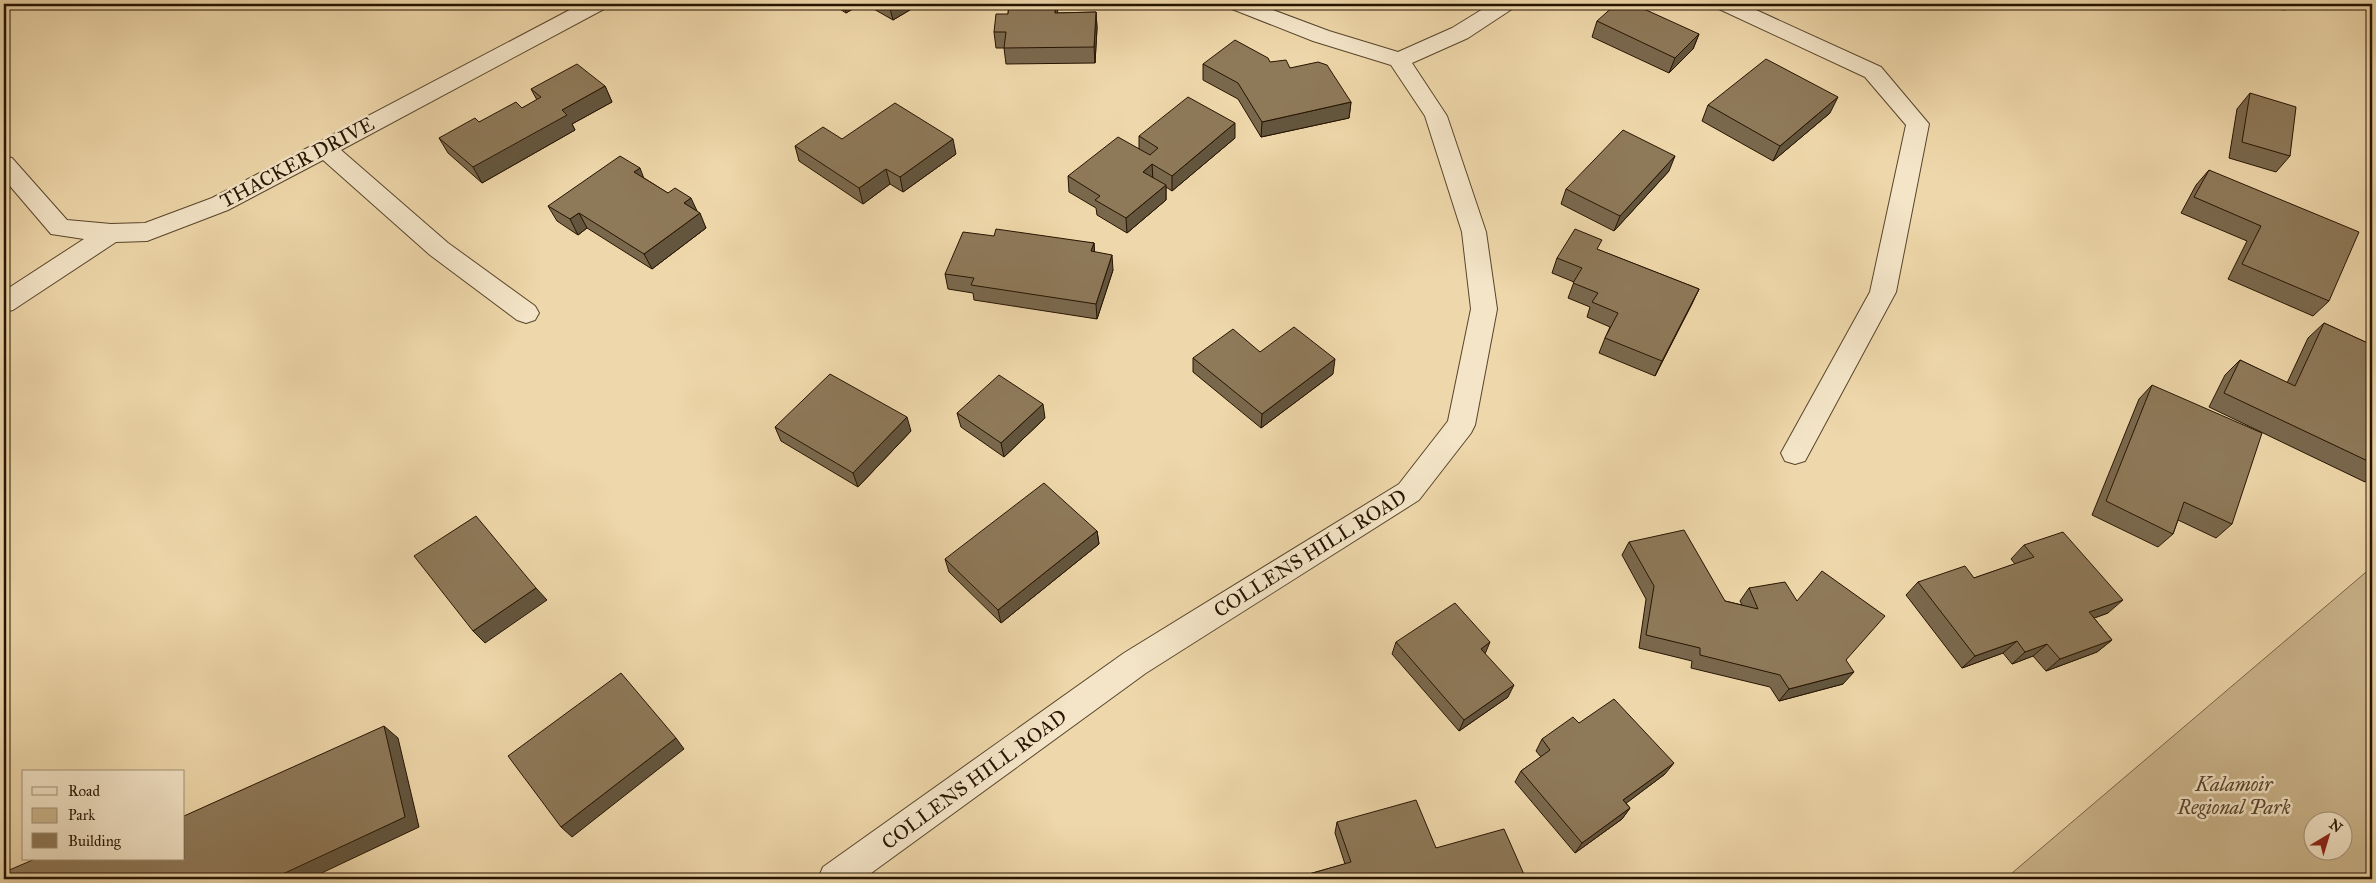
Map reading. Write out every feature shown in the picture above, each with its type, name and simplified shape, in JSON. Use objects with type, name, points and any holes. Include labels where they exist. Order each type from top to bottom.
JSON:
[{"type":"street","name":"THACKER DRIVE","points":[[4,164],[60,228],[111,233],[147,232],[220,204],[596,4]]},
{"type":"street","points":[[1239,4],[1321,36],[1399,60],[1460,33],[1505,4]]},
{"type":"street","points":[[1726,4],[1873,72],[1918,124],[1883,292],[1796,453]]},
{"type":"street","name":"COLLENS HILL ROAD","points":[[835,879],[1135,663],[1410,492],[1461,425],[1484,309],[1474,232],[1436,116],[1399,60]]},
{"type":"street","points":[[324,148],[439,249],[526,313]]},
{"type":"street","points":[[4,303],[111,233]]},
{"type":"green space","name":"Kalamoir Regional Park","points":[[2372,567],[2372,879],[2005,879]]},
{"type":"building","points":[[1009,4],[1055,4],[1055,13],[1096,12],[1094,47],[1004,48],[1006,32],[994,32],[996,14],[1008,14]]},
{"type":"building","points":[[1616,4],[1633,4],[1699,34],[1675,58],[1597,21]]},
{"type":"building","points":[[1235,40],[1268,58],[1270,62],[1286,60],[1290,68],[1318,62],[1327,65],[1351,102],[1262,122],[1238,83],[1203,64]]},
{"type":"building","points":[[1766,59],[1838,97],[1780,146],[1708,105]]},
{"type":"building","points":[[577,64],[605,86],[562,110],[567,115],[473,167],[439,138],[475,118],[479,122],[516,102],[522,108],[541,97],[531,89]]},
{"type":"building","points":[[2250,93],[2296,107],[2290,156],[2242,142]]},
{"type":"building","points":[[1188,97],[1235,123],[1172,176],[1152,164],[1143,172],[1166,185],[1126,218],[1095,200],[1100,196],[1068,176],[1118,137],[1150,155],[1158,148],[1139,136]]},
{"type":"building","points":[[895,103],[953,139],[900,177],[886,169],[859,188],[795,146],[823,127],[842,139]]},
{"type":"building","points":[[1623,130],[1675,156],[1620,216],[1566,189]]},
{"type":"building","points":[[620,156],[640,168],[634,172],[668,193],[675,188],[691,198],[684,203],[700,213],[644,254],[579,213],[570,219],[548,206]]},
{"type":"building","points":[[2209,170],[2359,232],[2329,301],[2242,264],[2261,226],[2194,197]]},
{"type":"building","points":[[996,229],[1094,243],[1091,251],[1112,255],[1096,304],[971,285],[974,278],[945,274],[963,232],[994,236]]},
{"type":"building","points":[[1575,229],[1602,240],[1597,249],[1699,289],[1662,361],[1605,338],[1618,313],[1592,302],[1598,293],[1573,283],[1582,268],[1557,258]]},
{"type":"building","points":[[2324,323],[2372,345],[2372,463],[2224,393],[2240,360],[2295,386]]},
{"type":"building","points":[[1294,327],[1335,359],[1262,414],[1193,358],[1233,329],[1260,352]]},
{"type":"building","points":[[830,374],[907,417],[853,473],[775,427]]},
{"type":"building","points":[[999,375],[1043,404],[1001,443],[957,413]]},
{"type":"building","points":[[2152,385],[2262,433],[2232,524],[2184,502],[2173,534],[2106,501]]},
{"type":"building","points":[[1044,483],[1097,531],[998,610],[945,559]]},
{"type":"building","points":[[476,516],[536,588],[473,631],[414,556]]},
{"type":"building","points":[[1684,530],[1725,601],[1758,609],[1749,588],[1785,582],[1797,601],[1822,571],[1885,616],[1846,660],[1854,672],[1789,689],[1780,675],[1700,655],[1700,648],[1646,635],[1654,586],[1629,542]]},
{"type":"building","points":[[2063,532],[2123,600],[2089,612],[2112,640],[2060,659],[2047,644],[2025,652],[2017,641],[1975,656],[1918,582],[1965,566],[1974,578],[2034,557],[2024,545]]},
{"type":"building","points":[[1455,603],[1490,642],[1481,649],[1514,685],[1464,720],[1396,642]]},
{"type":"building","points":[[621,673],[676,738],[561,827],[508,756]]},
{"type":"building","points":[[1614,699],[1674,763],[1623,800],[1630,808],[1582,843],[1521,771],[1550,750],[1542,739],[1573,717],[1579,723]]},
{"type":"building","points":[[384,726],[405,817],[272,879],[8,879],[7,871],[33,860],[185,860],[185,816]]},
{"type":"building","points":[[1416,800],[1436,848],[1504,829],[1526,879],[1310,879],[1309,874],[1351,862],[1337,822]]}]
